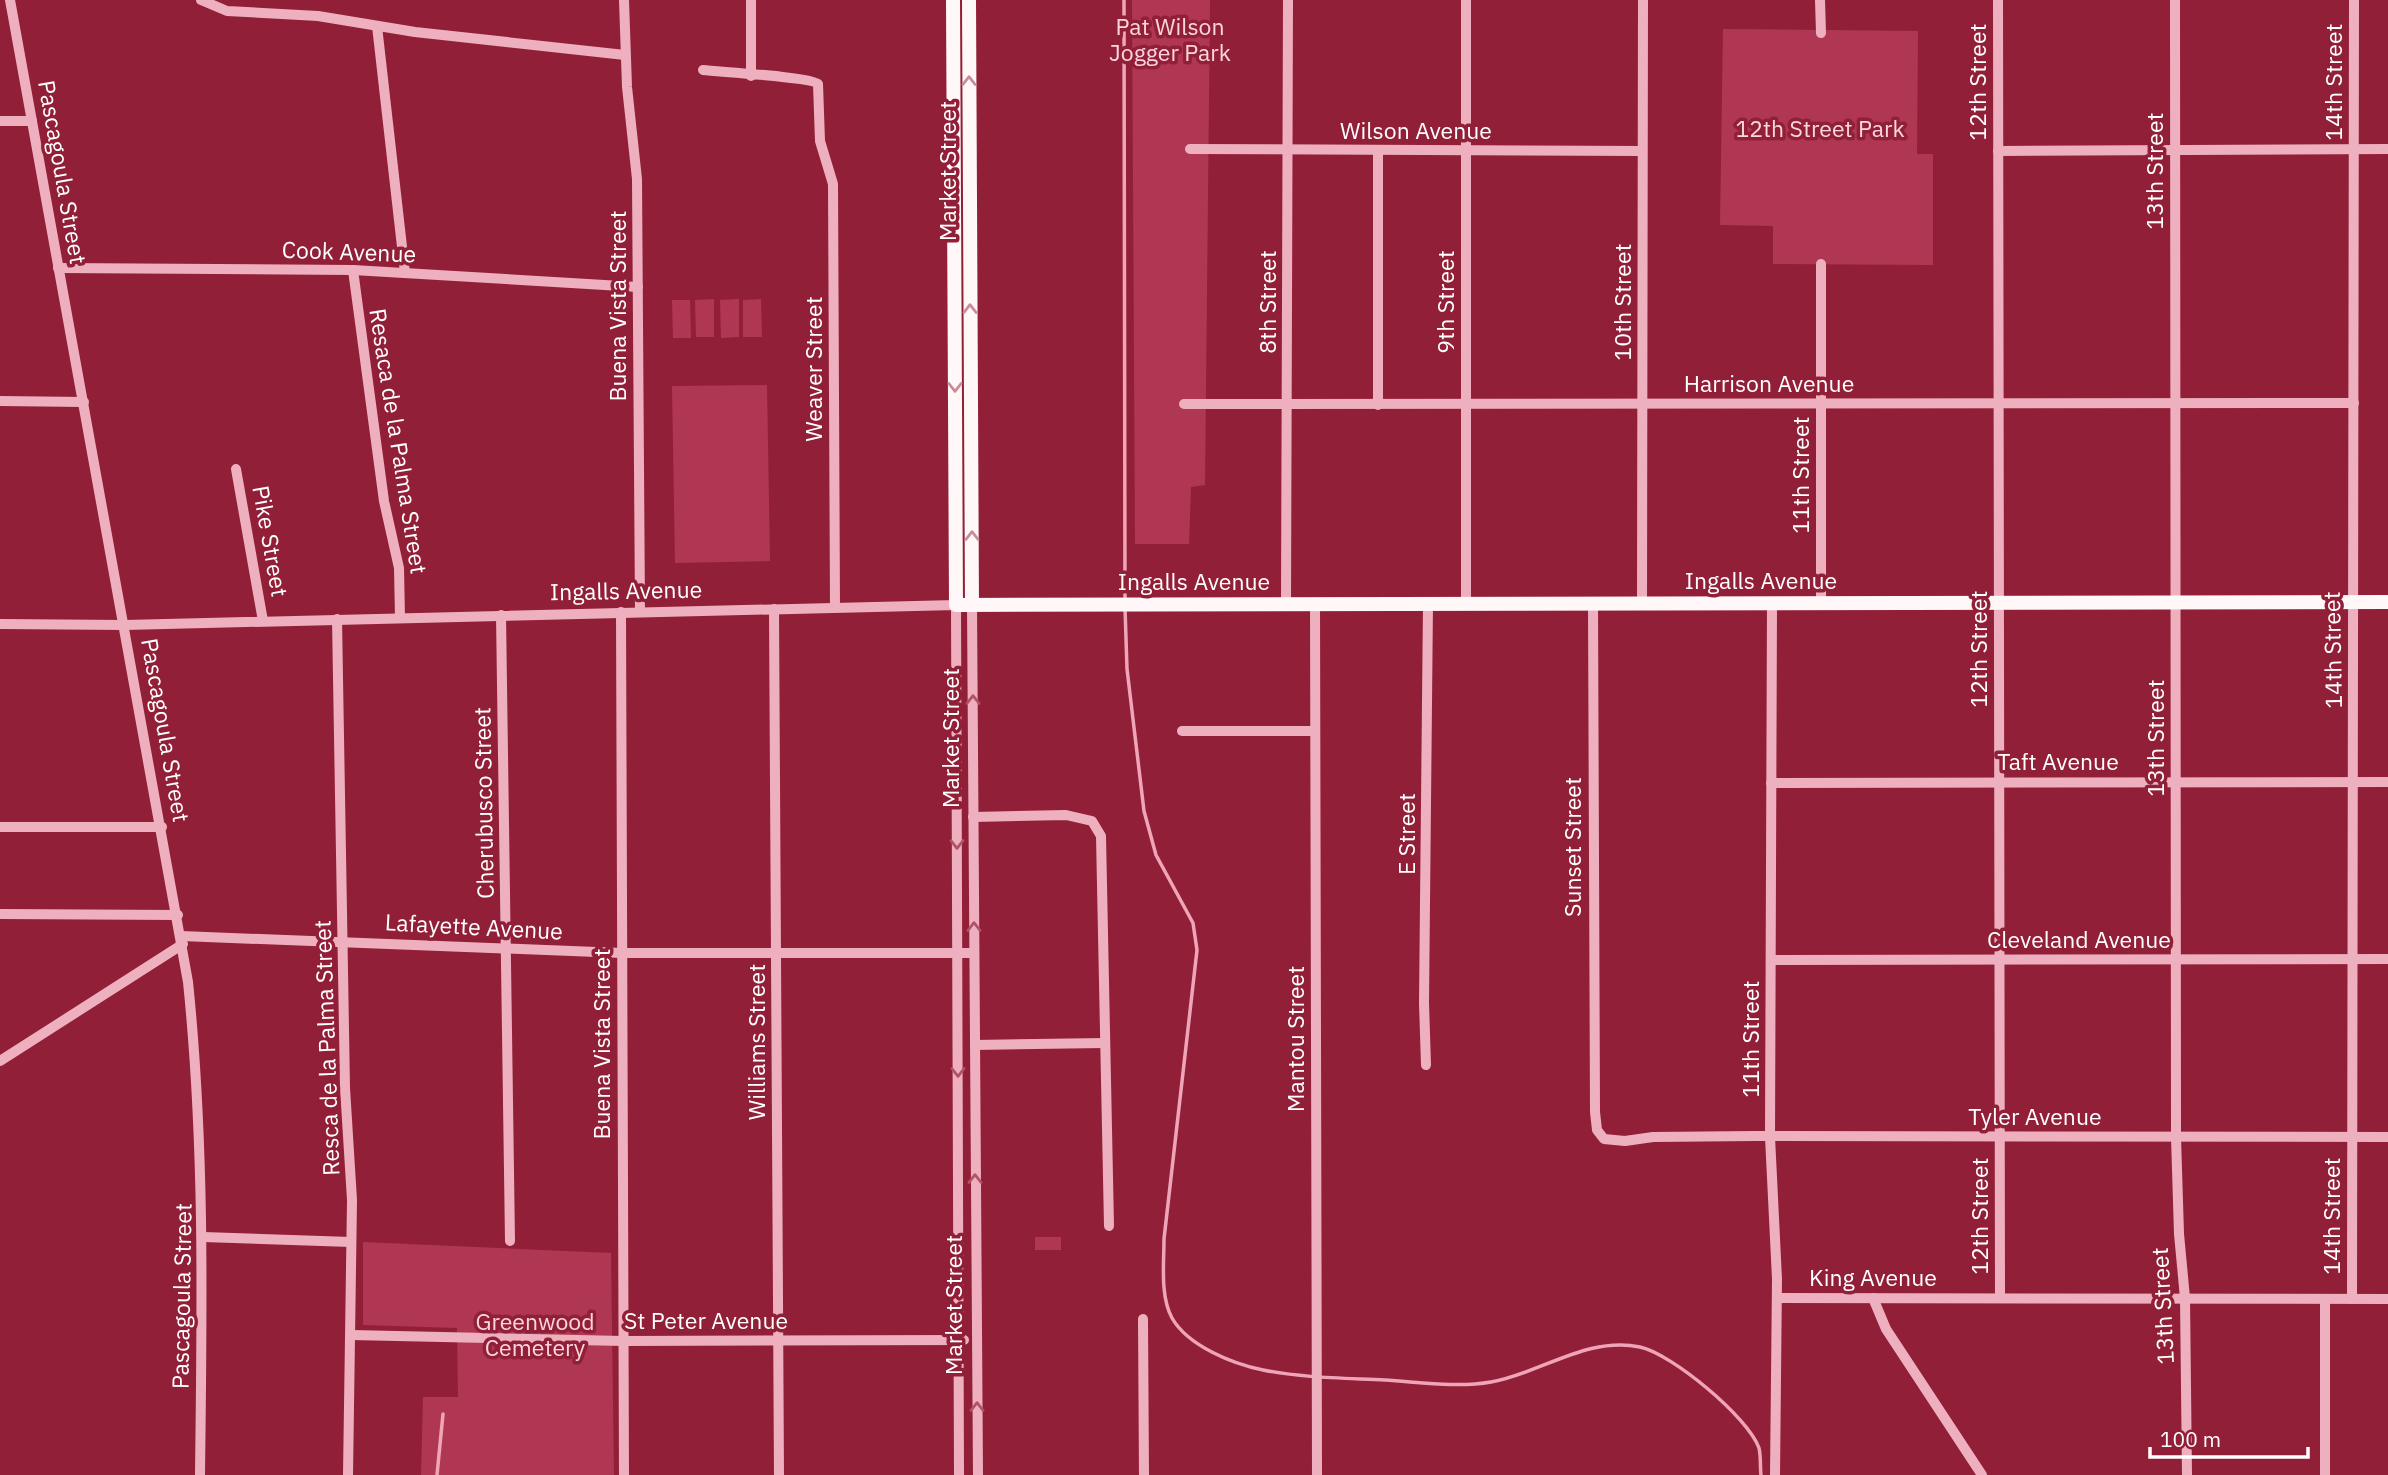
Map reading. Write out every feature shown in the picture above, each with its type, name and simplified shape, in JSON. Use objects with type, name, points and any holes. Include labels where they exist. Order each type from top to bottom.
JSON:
[{"type":"main road","name":"Market Street","points":[[953,0],[956,605]]},
{"type":"main road","name":"Market Street","points":[[968,0],[972,605]]},
{"type":"main road","name":"Ingalls Avenue","points":[[956,605],[2388,602]]},
{"type":"street","name":"Pascagoula Street","points":[[10,0],[182,940],[199,1096],[203,1237],[200,1475]]},
{"type":"street","points":[[201,0],[227,12],[318,16],[377,26],[625,55]]},
{"type":"street","name":"Buena Vista Street","points":[[624,0],[625,55],[636,144],[640,612]]},
{"type":"street","points":[[703,69],[751,76],[751,0]]},
{"type":"street","name":"8th Street","points":[[1286,604],[1288,0]]},
{"type":"street","name":"9th Street","points":[[1466,0],[1466,603]]},
{"type":"street","name":"10th Street","points":[[1643,0],[1643,603]]},
{"type":"street","points":[[1821,0],[1821,33]]},
{"type":"street","name":"12th Street","points":[[1998,0],[2000,1298]]},
{"type":"street","name":"13th Street","points":[[2175,0],[2176,1137],[2179,1234],[2185,1298],[2187,1475]]},
{"type":"street","name":"14th Street","points":[[2352,1299],[2354,0]]},
{"type":"street","points":[[377,26],[405,273]]},
{"type":"street","name":"Weaver Street","points":[[751,76],[806,78],[818,84],[819,134],[833,184],[835,607]]},
{"type":"street","points":[[0,121],[32,121]]},
{"type":"street","name":"Wilson Avenue","points":[[1190,149],[1643,151]]},
{"type":"street","points":[[1998,151],[2388,149]]},
{"type":"street","points":[[1378,151],[1378,405]]},
{"type":"street","name":"11th Street","points":[[1821,264],[1821,603]]},
{"type":"street","name":"Cook Avenue","points":[[58,268],[353,271],[638,287]]},
{"type":"street","name":"Resaca de la Palma Street","points":[[353,271],[382,488],[398,568],[400,618]]},
{"type":"street","points":[[0,401],[84,402]]},
{"type":"street","name":"Harrison Avenue","points":[[1184,404],[2354,403]]},
{"type":"street","name":"Pike Street","points":[[236,469],[263,621]]},
{"type":"street","name":"Mantou Street","points":[[1315,603],[1317,1475]]},
{"type":"street","name":"E Street","points":[[1426,1065],[1427,603]]},
{"type":"street","name":"Sunset Street","points":[[1593,603],[1597,1130],[1604,1139],[1625,1142],[1682,1136]]},
{"type":"street","name":"11th Street","points":[[1772,603],[1770,1137],[1777,1298],[1770,1453],[1775,1475]]},
{"type":"street","name":"Ingalls Avenue","points":[[0,624],[125,625],[956,605]]},
{"type":"street","name":"Market Street","points":[[956,605],[959,1475]]},
{"type":"street","name":"Market Street","points":[[972,605],[978,1475]]},
{"type":"street","name":"Williams Street","points":[[774,609],[779,1475]]},
{"type":"street","name":"Buena Vista Street","points":[[621,612],[624,1475]]},
{"type":"street","name":"Cherubusco Street","points":[[501,615],[510,1241]]},
{"type":"street","name":"Resca de la Palma Street","points":[[337,619],[345,1088],[352,1200],[348,1475]]},
{"type":"street","points":[[1182,731],[1315,731]]},
{"type":"street","name":"Taft Avenue","points":[[1771,783],[2388,782]]},
{"type":"street","points":[[973,817],[1066,815],[1092,821],[1101,836],[1109,1226]]},
{"type":"street","points":[[0,827],[162,827]]},
{"type":"street","points":[[0,914],[178,915]]},
{"type":"street","points":[[0,1061],[182,940]]},
{"type":"street","name":"Lafayette Avenue","points":[[182,940],[342,940],[622,953],[974,953]]},
{"type":"street","name":"Cleveland Avenue","points":[[1771,960],[2388,959]]},
{"type":"street","points":[[975,1045],[1105,1043]]},
{"type":"street","name":"Tyler Avenue","points":[[1682,1136],[2388,1137]]},
{"type":"street","points":[[203,1237],[351,1242]]},
{"type":"street","name":"King Avenue","points":[[1777,1298],[2388,1299]]},
{"type":"street","points":[[1873,1298],[1886,1329],[1982,1475]]},
{"type":"street","points":[[2325,1299],[2325,1475]]},
{"type":"street","points":[[1143,1319],[1144,1475]]},
{"type":"street","name":"St Peter Avenue","points":[[351,1335],[623,1341],[976,1340]]},
{"type":"green space","name":"Pat Wilson Jogger Park","points":[[1132,0],[1210,0],[1205,485],[1191,487],[1189,544],[1135,544]]},
{"type":"green space","name":"12th Street Park","points":[[1723,29],[1918,31],[1917,154],[1933,154],[1933,265],[1773,264],[1773,226],[1720,225]]},
{"type":"green space","points":[[714,299],[714,337],[696,337],[695,300]]},
{"type":"green space","points":[[739,299],[739,337],[721,338],[720,300]]},
{"type":"green space","points":[[761,299],[762,337],[743,337],[743,300]]},
{"type":"green space","points":[[672,300],[690,300],[691,338],[673,338]]},
{"type":"green space","points":[[767,385],[770,561],[675,563],[672,386]]},
{"type":"green space","points":[[1035,1237],[1061,1237],[1061,1250],[1035,1250]]},
{"type":"green space","name":"Greenwood Cemetery","points":[[363,1242],[611,1253],[614,1475],[421,1475],[423,1397],[458,1397],[457,1328],[363,1325]]},
{"type":"waterway","points":[[1124,0],[1125,600]]},
{"type":"waterway","points":[[1125,608],[1127,669],[1144,811],[1156,855],[1193,923],[1197,950],[1164,1239],[1163,1279],[1166,1300],[1172,1318],[1179,1328],[1212,1352],[1263,1370],[1308,1376],[1438,1384],[1491,1382],[1583,1351],[1620,1345],[1640,1347],[1671,1361],[1725,1404],[1752,1435],[1759,1448],[1761,1475]]},
{"type":"waterway","points":[[437,1475],[443,1414]]}]
